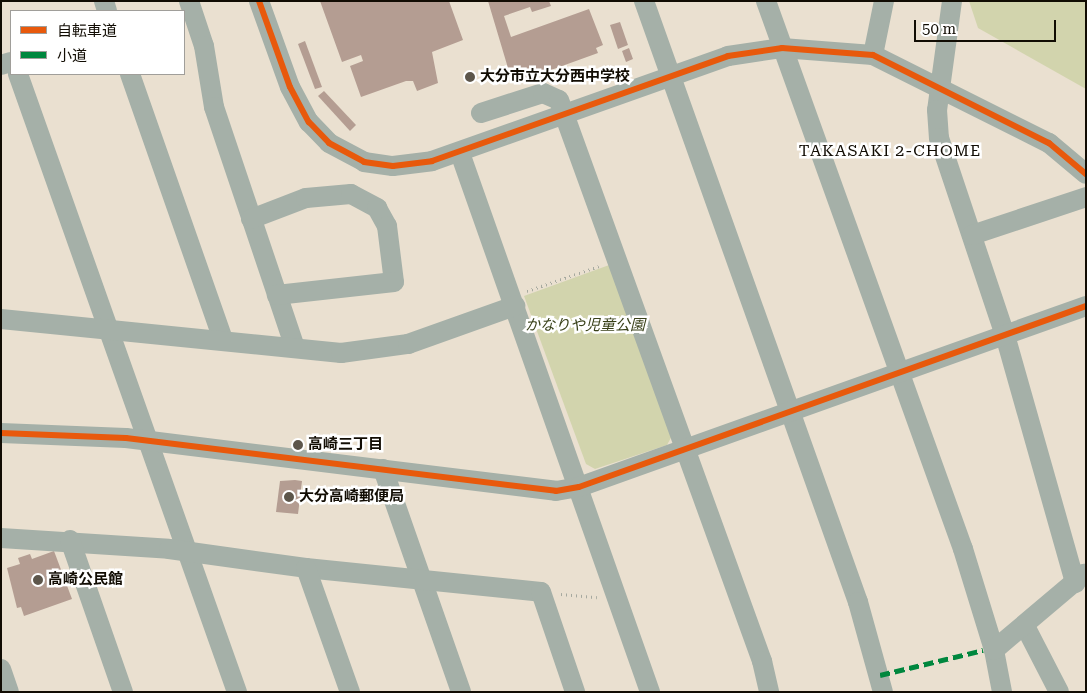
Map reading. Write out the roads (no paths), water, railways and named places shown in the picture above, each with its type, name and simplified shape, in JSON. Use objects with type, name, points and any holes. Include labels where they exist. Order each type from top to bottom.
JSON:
[{"type":"street","points":[[189,1],[204,46],[214,107],[295,348]]},
{"type":"street","points":[[259,1],[300,107],[329,144],[364,162],[393,166],[460,153],[728,56],[782,48],[873,55],[1049,143],[1086,174]]},
{"type":"street","points":[[644,1],[858,602],[883,692]]},
{"type":"street","points":[[766,1],[899,372],[994,650],[1002,692]]},
{"type":"street","points":[[873,55],[884,1]]},
{"type":"street","points":[[952,1],[940,88],[939,138],[1005,334],[1080,578],[994,650]]},
{"type":"street","points":[[18,75],[237,692]]},
{"type":"street","points":[[130,75],[224,340]]},
{"type":"street","points":[[481,113],[544,93],[559,100],[762,661],[769,692]]},
{"type":"street","points":[[460,153],[518,300],[579,487],[650,692]]},
{"type":"street","points":[[251,219],[306,198],[351,194],[376,208],[387,226],[394,282],[278,296]]},
{"type":"street","points":[[972,235],[1086,197]]},
{"type":"street","points":[[1,319],[108,326],[340,353],[390,348],[518,300]]},
{"type":"street","points":[[1,433],[148,440],[556,491],[579,487],[1086,306]]},
{"type":"street","points":[[383,469],[461,692]]},
{"type":"street","points":[[1,538],[70,540],[188,552],[306,568],[541,592],[575,692]]},
{"type":"street","points":[[70,540],[123,692]]},
{"type":"street","points":[[306,568],[350,692]]},
{"type":"street","points":[[1025,626],[1059,692]]},
{"type":"place","name":"大分市立大分西中学校","points":[[470,77]]},
{"type":"place","name":"高崎三丁目","points":[[298,445]]},
{"type":"place","name":"大分高崎郵便局","points":[[289,497]]},
{"type":"place","name":"高崎公民館","points":[[38,580]]},
{"type":"district","name":"TAKASAKI 2-CHOME","points":[[890,151]]},
{"type":"park label","name":"かなりや児童公園","points":[[585,326]]}]
